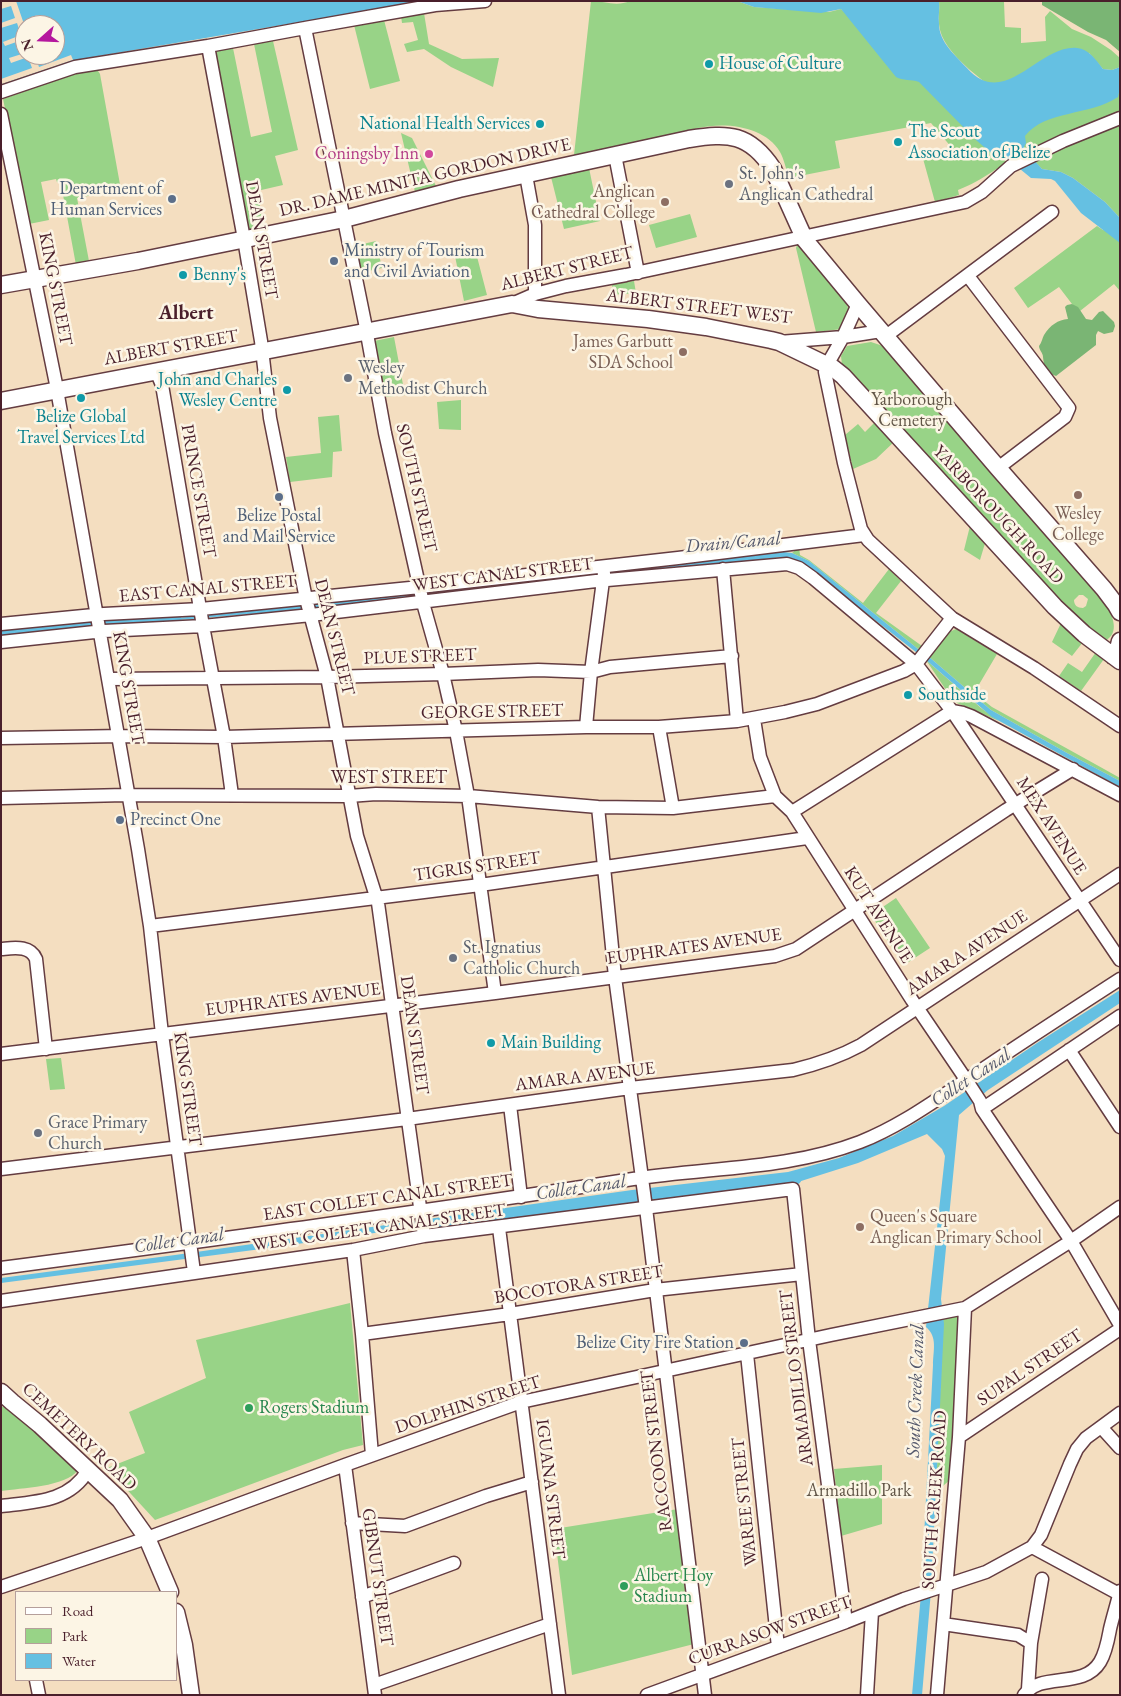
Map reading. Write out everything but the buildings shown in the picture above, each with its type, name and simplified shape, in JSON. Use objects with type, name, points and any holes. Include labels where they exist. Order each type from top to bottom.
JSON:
[{"type":"main road","name":"DR. DAME MINITA GORDON DRIVE","points":[[1,285],[138,261],[344,219],[459,189],[700,138],[728,137],[744,140],[759,150],[773,169],[802,237],[998,468],[1112,597],[1120,612]]},
{"type":"main road","name":"ALBERT STREET","points":[[1,401],[367,332],[467,311],[512,304]]},
{"type":"main road","name":"ALBERT STREET WEST","points":[[512,304],[538,309],[648,319],[706,327],[779,342]]},
{"type":"main road","name":"YARBOROUGH ROAD","points":[[779,342],[827,365],[843,376],[1055,607],[1084,634],[1118,653]]},
{"type":"main road","name":"CEMETERY ROAD","points":[[5,1399],[40,1425],[120,1500],[148,1538],[170,1591]]},
{"type":"main road","points":[[178,1620],[184,1644],[191,1695]]},
{"type":"street","points":[[1,92],[75,67],[208,46],[435,5],[485,1]]},
{"type":"street","name":"SOUTH STREET","points":[[305,28],[367,332],[385,433],[422,595],[444,674],[456,731],[468,796],[495,993]]},
{"type":"street","name":"DEAN STREET","points":[[208,46],[244,239],[262,352],[270,418],[308,607],[327,677],[357,836],[377,898],[422,1224]]},
{"type":"street","name":"KING STREET","points":[[1,114],[58,390],[129,795],[150,926],[162,1034],[193,1268]]},
{"type":"street","name":"ALBERT STREET","points":[[512,304],[535,294],[577,284],[638,273],[965,202],[982,192],[1013,165],[1120,118]]},
{"type":"street","points":[[615,155],[638,273]]},
{"type":"street","points":[[526,175],[535,225],[535,294]]},
{"type":"street","name":"ALBERT STREET WEST","points":[[779,342],[883,334],[968,276],[1052,212]]},
{"type":"street","points":[[968,276],[1069,408],[1065,417],[998,468]]},
{"type":"street","points":[[858,304],[843,337],[827,365],[826,376],[844,463],[864,535],[952,618],[1034,668],[1120,726]]},
{"type":"street","name":"PRINCE STREET","points":[[156,371],[162,385],[214,678],[232,795]]},
{"type":"street","name":"EAST CANAL STREET","points":[[3,631],[202,617],[422,595],[604,573],[864,535]]},
{"type":"street","name":"WEST CANAL STREET","points":[[604,573],[723,569],[787,564],[799,568],[920,658],[952,711]]},
{"type":"street","points":[[723,569],[737,721]]},
{"type":"street","points":[[586,728],[604,573]]},
{"type":"street","name":"WEST CANAL STREET","points":[[202,617],[422,595]]},
{"type":"street","name":"GEORGE STREET","points":[[1,738],[224,737],[659,727],[754,719],[817,704],[904,671],[920,658],[952,618]]},
{"type":"street","points":[[3,631],[98,623]]},
{"type":"street","name":"PLUE STREET","points":[[109,679],[327,677],[538,670],[591,672],[610,667],[732,656]]},
{"type":"street","points":[[792,812],[952,711],[971,716],[1120,795]]},
{"type":"street","name":"MEX AVENUE","points":[[952,711],[1120,960]]},
{"type":"street","name":"KUT AVENUE","points":[[754,719],[760,757],[775,796],[792,812],[916,1007],[968,1082],[981,1105],[1071,1242],[1120,1325]]},
{"type":"street","points":[[659,727],[673,808]]},
{"type":"street","name":"EUPHRATES AVENUE","points":[[1,1054],[495,993],[775,956],[796,949],[1016,804],[1073,769]]},
{"type":"street","name":"WEST STREET","points":[[1,798],[129,795],[349,796],[376,794],[468,796],[598,807],[673,808],[775,796]]},
{"type":"street","name":"RACCOON STREET","points":[[598,807],[615,977],[646,1206],[705,1695]]},
{"type":"street","name":"TIGRIS STREET","points":[[150,926],[480,885],[807,838]]},
{"type":"street","name":"AMARA AVENUE","points":[[1,1169],[407,1119],[630,1088],[793,1070],[815,1065],[853,1049],[1120,874]]},
{"type":"street","points":[[3,949],[25,948],[34,954],[46,1049]]},
{"type":"street","name":"EAST COLLET CANAL STREET","points":[[1,1268],[190,1246],[422,1224],[521,1196],[771,1164],[841,1149],[903,1122],[968,1082],[1120,979]]},
{"type":"street","points":[[981,1105],[1120,1016]]},
{"type":"street","points":[[1069,1050],[1120,1127]]},
{"type":"street","points":[[510,1105],[521,1196]]},
{"type":"street","name":"WEST COLLET CANAL STREET","points":[[1,1301],[193,1268],[353,1250],[422,1224],[499,1228],[646,1206],[793,1189]]},
{"type":"street","name":"ARMADILLO STREET","points":[[793,1189],[809,1340],[846,1622]]},
{"type":"street","points":[[960,1309],[1071,1242],[1120,1207]]},
{"type":"street","name":"IGUANA STREET","points":[[499,1228],[559,1695]]},
{"type":"street","points":[[353,1250],[372,1455]]},
{"type":"street","name":"BOCOTORA STREET","points":[[362,1334],[510,1314],[655,1290],[802,1274]]},
{"type":"street","name":"DOLPHIN STREET","points":[[1,1588],[22,1586],[372,1455],[522,1402],[960,1309]]},
{"type":"street","name":"SOUTH CREEK ROAD","points":[[937,1695],[943,1624],[943,1585],[959,1436],[960,1309]]},
{"type":"street","name":"SUPAL STREET","points":[[959,1436],[1120,1329]]},
{"type":"street","name":"WAREE STREET","points":[[747,1354],[778,1647]]},
{"type":"street","points":[[1026,1692],[1044,1683],[1078,1678],[1090,1672],[1100,1664],[1106,1650],[1119,1593],[1032,1547],[1041,1535],[1077,1449],[1086,1438],[1120,1413]]},
{"type":"street","points":[[1101,1428],[1120,1448]]},
{"type":"street","name":"GIBNUT STREET","points":[[345,1465],[375,1690]]},
{"type":"street","points":[[1,1506],[44,1501],[55,1497],[82,1481],[88,1470]]},
{"type":"street","points":[[352,1523],[405,1526],[486,1496],[532,1482]]},
{"type":"street","name":"CURRASOW STREET","points":[[647,1695],[904,1599],[986,1572],[1032,1547]]},
{"type":"street","points":[[362,1597],[454,1563]]},
{"type":"street","points":[[1026,1692],[1031,1642],[1042,1579]]},
{"type":"street","points":[[867,1695],[872,1612]]},
{"type":"street","points":[[375,1690],[550,1624]]},
{"type":"street","points":[[943,1624],[1018,1635],[1031,1642]]},
{"type":"street","points":[[36,1681],[39,1695]]},
{"type":"green space","points":[[591,1],[615,4],[630,1],[737,1],[754,7],[829,12],[841,9],[909,69],[1004,158],[1006,163],[958,190],[959,195],[935,202],[922,155],[952,148],[931,123],[835,141],[840,168],[789,178],[780,152],[772,142],[761,134],[733,126],[704,127],[679,135],[574,155]]},
{"type":"green space","points":[[939,1],[1009,1],[1004,2],[1005,27],[1021,28],[1021,43],[1046,41],[1045,17],[1050,11],[1072,29],[1091,37],[1111,50],[1120,58],[1120,67],[1112,70],[1103,69],[1089,53],[1015,103],[969,69],[948,47],[942,36],[939,24]]},
{"type":"green space","points":[[1042,1],[1120,1],[1120,52],[1106,40],[1088,32],[1042,5]]},
{"type":"green space","points":[[424,13],[429,44],[462,59],[499,58],[493,87],[451,67],[424,49],[407,52],[404,44],[418,40],[413,22],[402,23],[401,16]]},
{"type":"green space","points":[[384,20],[400,81],[370,89],[354,25]]},
{"type":"green space","points":[[273,41],[298,150],[275,156],[283,185],[257,191],[264,227],[246,232],[212,51],[233,48],[251,137],[272,132],[254,44]]},
{"type":"green space","points":[[94,69],[100,74],[121,190],[77,198],[89,261],[76,265],[61,184],[56,179],[41,182],[49,220],[29,224],[3,99],[76,73]]},
{"type":"green space","points":[[1120,88],[1120,112],[1030,153],[1026,151],[1017,139],[1021,127],[1117,97]]},
{"type":"green space","points":[[1120,125],[1120,218],[1105,202],[1073,178],[1061,172],[1042,169],[1033,160]]},
{"type":"green space","points":[[401,133],[412,138],[436,186],[415,192]]},
{"type":"green space","points":[[589,168],[600,221],[564,229],[551,177]]},
{"type":"green space","points":[[690,214],[697,237],[656,248],[649,225]]},
{"type":"green space","points":[[1097,226],[1103,230],[1120,233],[1120,291],[1114,284],[1080,311],[1059,287],[1028,308],[1014,288]]},
{"type":"green space","points":[[376,241],[382,268],[360,273],[354,246]]},
{"type":"green space","points":[[801,244],[846,302],[849,311],[842,329],[816,332],[796,248],[797,245]]},
{"type":"green space","points":[[467,248],[468,251],[475,249],[487,295],[464,301],[454,251]]},
{"type":"green space","points":[[634,281],[636,293],[613,295],[612,284]]},
{"type":"green space","points":[[1072,304],[1078,307],[1086,319],[1092,320],[1099,312],[1103,311],[1114,322],[1115,326],[1113,332],[1104,334],[1098,331],[1096,345],[1056,376],[1049,373],[1046,368],[1039,346],[1046,331],[1058,322],[1068,319],[1065,307]]},
{"type":"green space","points":[[394,337],[405,395],[385,397],[374,341]]},
{"type":"green space","name":"Yarborough Cemetery","points":[[871,342],[883,346],[1106,605],[1114,624],[1110,638],[1105,641],[1076,621],[842,365],[841,356],[847,346]],"holes":[[[1079,595],[1083,595],[1088,599],[1086,606],[1083,608],[1075,605],[1074,600]]]},
{"type":"green space","points":[[461,400],[461,430],[439,429],[437,402]]},
{"type":"green space","points":[[339,415],[342,451],[333,452],[332,477],[290,482],[286,457],[321,453],[318,417]]},
{"type":"green space","points":[[877,420],[895,441],[876,459],[853,469],[845,435],[858,424],[865,432]]},
{"type":"green space","points":[[971,522],[986,540],[980,560],[964,550]]},
{"type":"green space","points":[[799,547],[800,555],[809,560],[863,603],[889,569],[901,581],[876,613],[922,646],[918,649],[809,561],[792,553]]},
{"type":"green space","points":[[1062,621],[1083,642],[1072,656],[1052,642]]},
{"type":"green space","points":[[956,629],[997,654],[974,693],[992,707],[1120,778],[1120,781],[991,710],[928,656],[949,632]]},
{"type":"green space","points":[[1096,652],[1104,659],[1081,691],[1059,676],[1068,663],[1082,672]]},
{"type":"green space","points":[[926,660],[981,708],[999,721],[957,703],[952,699]]},
{"type":"green space","points":[[896,898],[930,948],[904,965],[871,915]]},
{"type":"green space","points":[[61,1058],[65,1089],[50,1090],[46,1059]]},
{"type":"green space","name":"Rogers Stadium","points":[[350,1303],[363,1445],[343,1450],[155,1520],[107,1468],[145,1453],[129,1412],[206,1378],[196,1340]]},
{"type":"green space","points":[[958,1315],[951,1479],[936,1492],[943,1318]]},
{"type":"green space","points":[[7,1406],[77,1464],[78,1470],[72,1476],[54,1483],[31,1488],[1,1491],[1,1407]]},
{"type":"green space","name":"Armadillo Park","points":[[882,1465],[882,1524],[841,1536],[834,1469]]},
{"type":"green space","name":"Albert Hoy Stadium","points":[[678,1509],[694,1644],[572,1675],[554,1529]]},
{"type":"water","points":[[1,1],[424,1],[81,59],[65,64],[65,15],[15,15],[15,65],[63,65],[1,86]]},
{"type":"water","points":[[737,1],[939,1],[940,31],[945,43],[967,68],[981,79],[995,82],[1008,80],[1049,55],[1063,49],[1077,48],[1085,50],[1103,69],[1112,70],[1120,67],[1118,97],[1107,103],[1044,122],[1025,136],[1026,143],[1024,147],[1042,169],[1061,172],[1073,178],[1105,202],[1120,218],[1120,243],[1081,213],[1055,181],[1031,178],[1017,164],[990,152],[919,82],[896,77],[841,9],[821,13],[754,7]]},
{"type":"water","points":[[792,553],[809,561],[928,656],[991,710],[1120,781],[1120,787],[992,717],[926,660],[806,566],[796,560],[782,557],[287,611],[83,628],[757,554]]},
{"type":"water","points":[[1120,990],[1120,1003],[988,1090],[959,1115],[941,1299],[944,1324],[931,1591],[922,1695],[912,1695],[921,1594],[934,1349],[932,1335],[926,1327],[945,1156],[942,1149],[927,1134],[858,1163],[798,1182],[771,1180],[655,1193],[269,1248],[1,1283],[1,1278],[632,1190],[788,1172],[839,1158],[893,1136],[944,1106]]},
{"type":"pier","points":[[16,1],[21,15],[15,15],[15,18],[11,6],[1,9],[1,2]]},
{"type":"pier","points":[[15,18],[15,24],[1,28],[1,23]]},
{"type":"pier","points":[[15,37],[15,42],[5,46],[3,42]]},
{"type":"pier","points":[[71,55],[73,60],[65,63],[65,57]]},
{"type":"pier","points":[[15,56],[15,62],[11,63],[9,58]]},
{"type":"pier","points":[[31,65],[38,65],[39,67],[58,65],[2,84],[1,79],[32,68]]},
{"type":"waterway","points":[[1,633],[89,623],[176,619]]},
{"type":"waterway","name":"Collet Canal","points":[[443,1224],[796,1179]]},
{"type":"place","name":"House of Culture","points":[[709,64]]},
{"type":"place","name":"National Health Services","points":[[540,124]]},
{"type":"place","name":"The Scout Association of Belize","points":[[898,142]]},
{"type":"place","name":"Coningsby Inn","points":[[429,154]]},
{"type":"place","name":"St. John's Anglican Cathedral","points":[[729,184]]},
{"type":"place","name":"Department of Human Services","points":[[172,199]]},
{"type":"place","name":"Anglican Cathedral College","points":[[665,202]]},
{"type":"place","name":"Ministry of Tourism and Civil Aviation","points":[[334,261]]},
{"type":"place","name":"Benny's","points":[[183,275]]},
{"type":"place","name":"James Garbutt SDA School","points":[[683,352]]},
{"type":"place","name":"Wesley Methodist Church","points":[[348,378]]},
{"type":"place","name":"John and Charles Wesley Centre","points":[[287,390]]},
{"type":"place","name":"Belize Global Travel Services Ltd","points":[[81,398]]},
{"type":"place","name":"Wesley College","points":[[1078,495]]},
{"type":"place","name":"Belize Postal and Mail Service","points":[[279,497]]},
{"type":"place","name":"Southside","points":[[908,695]]},
{"type":"place","name":"Precinct One","points":[[120,820]]},
{"type":"place","name":"St. Ignatius Catholic Church","points":[[453,958]]},
{"type":"place","name":"Main Building","points":[[491,1043]]},
{"type":"place","name":"Grace Primary Church","points":[[38,1133]]},
{"type":"place","name":"Queen's Square Anglican Primary School","points":[[860,1227]]},
{"type":"place","name":"Belize City Fire Station","points":[[744,1343]]},
{"type":"place","name":"Rogers Stadium","points":[[249,1408]]},
{"type":"place","name":"Albert Hoy Stadium","points":[[624,1586]]},
{"type":"district","name":"Albert","points":[[186,314]]},
{"type":"water label","name":"Drain/Canal","points":[[733,543]]},
{"type":"water label","name":"South Creek Canal","points":[[916,1391]]}]
